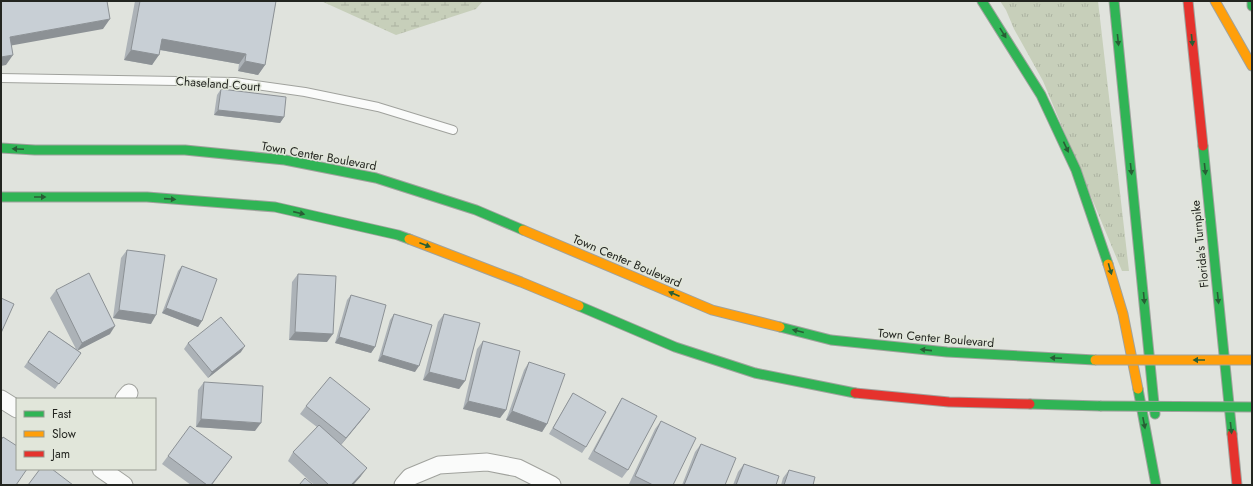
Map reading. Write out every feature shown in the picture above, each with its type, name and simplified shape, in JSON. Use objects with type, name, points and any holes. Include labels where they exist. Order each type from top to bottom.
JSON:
[{"type":"main road","points":[[982,1],[1041,95],[1076,170],[1096,224],[1123,314],[1156,485]]},
{"type":"main road","points":[[1114,1],[1156,423]]},
{"type":"main road","name":"Florida's Turnpike","points":[[1188,1],[1237,485]]},
{"type":"main road","points":[[1215,1],[1252,66]]},
{"type":"main road","points":[[1252,1],[1252,6]]},
{"type":"main road","name":"Town Center Boulevard","points":[[1,148],[35,150],[185,150],[285,160],[376,178],[476,210],[712,310],[831,340],[947,352],[1095,360],[1252,360]]},
{"type":"main road","points":[[1,197],[147,197],[275,207],[398,235],[521,282],[674,347],[755,372],[848,392],[941,402],[1100,406],[1252,407]]},
{"type":"main road","points":[[1157,438],[1161,485]]},
{"type":"street","points":[[1,399],[16,408]]},
{"type":"street","points":[[403,485],[410,477],[438,465],[487,462],[518,468],[552,485]]},
{"type":"street","points":[[102,470],[124,485]]},
{"type":"lane","name":"Chaseland Court","points":[[1,78],[235,82],[305,92],[378,107],[454,130]]},
{"type":"green space","points":[[321,1],[483,1],[476,9],[396,35]]},
{"type":"green space","points":[[1000,1],[1098,1],[1129,271],[1122,271],[1043,81]]},
{"type":"building","points":[[1,1],[107,1],[110,19],[10,37],[13,55],[1,57]]},
{"type":"building","points":[[140,1],[276,1],[265,65],[245,61],[246,54],[162,39],[159,55],[131,50]]},
{"type":"building","points":[[221,89],[286,97],[284,117],[218,110]]},
{"type":"building","points":[[127,250],[165,255],[156,315],[119,310]]},
{"type":"building","points":[[182,266],[217,279],[202,321],[166,308]]},
{"type":"building","points":[[89,273],[115,326],[82,343],[56,290]]},
{"type":"building","points":[[298,274],[336,276],[333,334],[295,332]]},
{"type":"building","points":[[351,295],[386,305],[375,347],[339,337]]},
{"type":"building","points":[[1,298],[14,304],[1,333]]},
{"type":"building","points":[[394,314],[432,325],[419,366],[382,355]]},
{"type":"building","points":[[444,314],[480,323],[465,381],[429,372]]},
{"type":"building","points":[[221,317],[245,346],[212,372],[188,343]]},
{"type":"building","points":[[49,331],[81,353],[59,384],[28,362]]},
{"type":"building","points":[[483,341],[520,351],[506,410],[468,401]]},
{"type":"building","points":[[529,362],[565,374],[547,424],[512,411]]},
{"type":"building","points":[[330,377],[370,409],[346,438],[306,406]]},
{"type":"building","points":[[204,382],[263,386],[261,423],[201,419]]},
{"type":"building","points":[[573,393],[606,412],[586,447],[553,428]]},
{"type":"building","points":[[622,398],[657,416],[628,470],[594,451]]},
{"type":"building","points":[[661,421],[696,438],[673,485],[653,485],[635,476]]},
{"type":"building","points":[[319,425],[367,468],[351,485],[329,485],[293,452]]},
{"type":"building","points":[[190,426],[232,457],[211,485],[207,485],[168,456]]},
{"type":"building","points":[[3,437],[16,445],[16,470],[26,470],[16,485],[1,485],[1,440]]},
{"type":"building","points":[[701,444],[736,458],[725,485],[684,485]]},
{"type":"building","points":[[744,464],[779,476],[776,485],[736,485]]},
{"type":"building","points":[[39,470],[53,470],[73,485],[28,485]]},
{"type":"building","points":[[789,470],[815,477],[813,485],[784,485]]},
{"type":"building","points":[[305,478],[313,485],[299,485]]},
{"type":"traffic: fast","points":[[982,1],[1041,95],[1076,170],[1108,264]]},
{"type":"traffic: fast","points":[[1114,1],[1155,414]]},
{"type":"traffic: fast","points":[[1252,1],[1252,6]]},
{"type":"traffic: fast","points":[[1203,146],[1232,434]]},
{"type":"traffic: fast","points":[[1,148],[35,150],[185,150],[285,160],[376,178],[476,210],[523,230]]},
{"type":"traffic: fast","points":[[1,197],[147,197],[275,207],[398,235],[409,239]]},
{"type":"traffic: fast","points":[[579,306],[675,347],[755,373],[855,393]]},
{"type":"traffic: fast","points":[[780,327],[831,340],[947,352],[1095,360]]},
{"type":"traffic: fast","points":[[1138,389],[1156,485]]},
{"type":"traffic: fast","points":[[1030,404],[1100,406]]},
{"type":"traffic: fast","points":[[1100,406],[1252,407]]},
{"type":"traffic: slow","points":[[1215,1],[1252,66]]},
{"type":"traffic: slow","points":[[523,230],[712,310],[780,327]]},
{"type":"traffic: slow","points":[[409,239],[579,306]]},
{"type":"traffic: slow","points":[[1108,264],[1123,314],[1138,389]]},
{"type":"traffic: slow","points":[[1095,360],[1252,360]]},
{"type":"traffic: jam","points":[[1188,1],[1203,146]]},
{"type":"traffic: jam","points":[[855,393],[949,402],[1030,404]]},
{"type":"traffic: jam","points":[[1232,434],[1237,485]]}]
